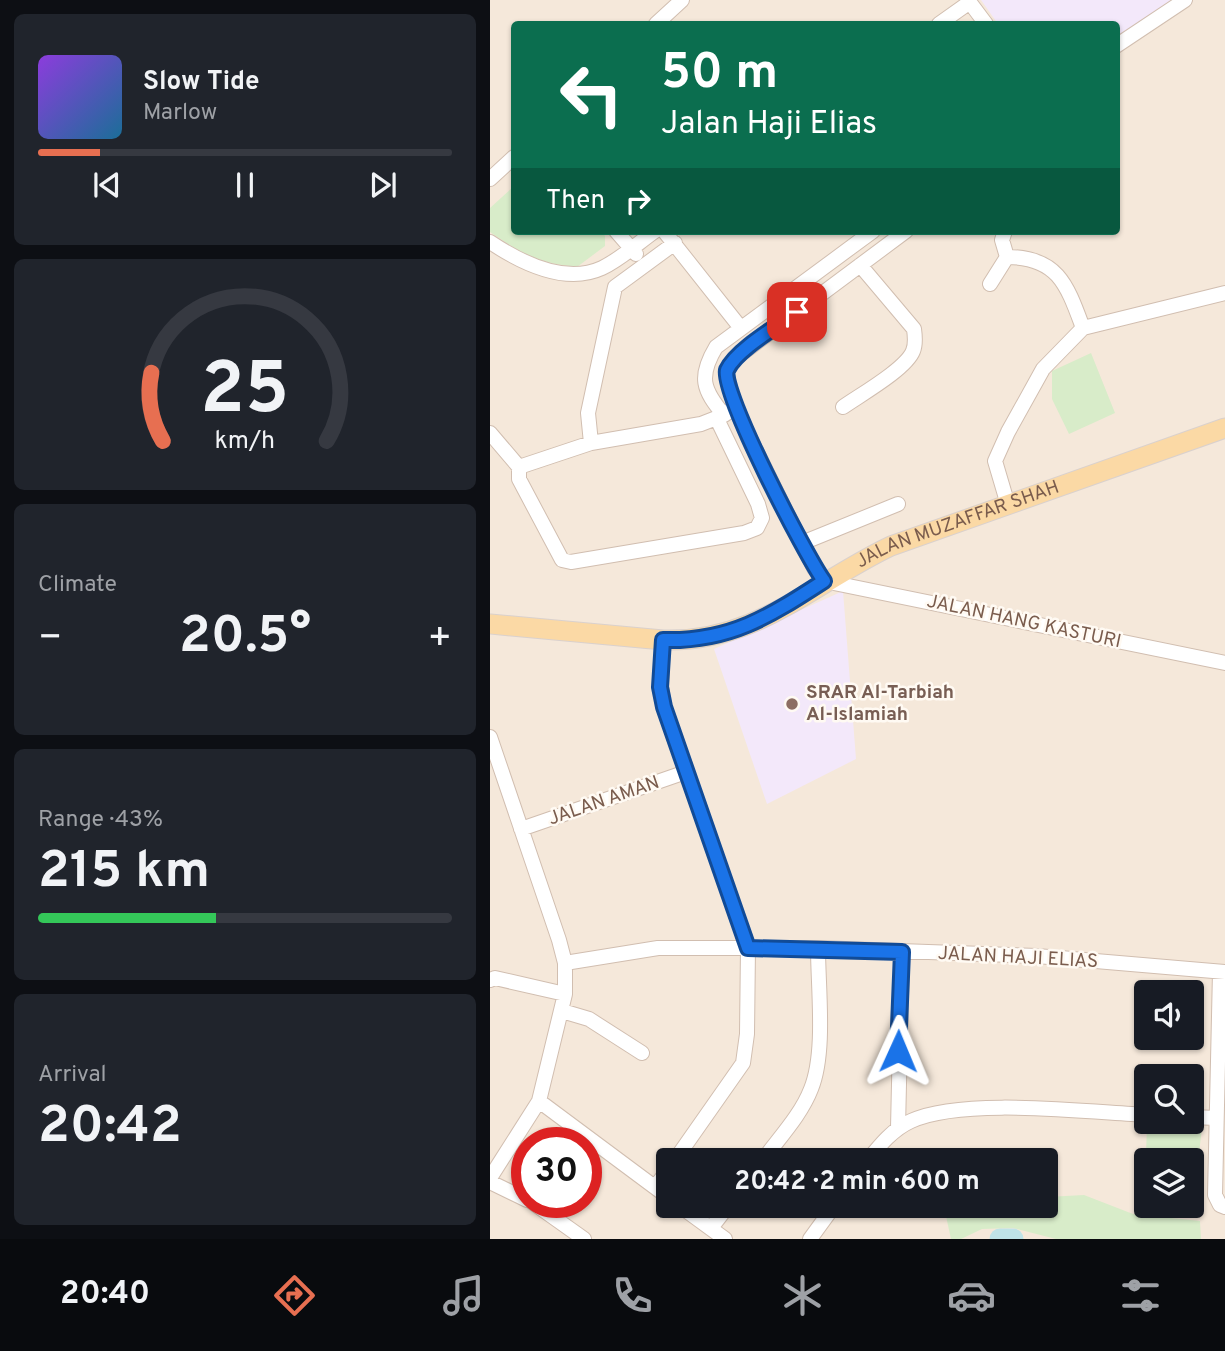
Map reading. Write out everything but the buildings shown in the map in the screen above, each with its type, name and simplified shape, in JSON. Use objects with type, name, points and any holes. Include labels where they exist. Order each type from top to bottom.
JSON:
[{"type":"main road","name":"JALAN MUZAFFAR SHAH","points":[[490,624],[663,640],[691,641],[732,633],[760,621],[824,581],[891,546],[1225,428]]},
{"type":"street","points":[[659,21],[682,0]]},
{"type":"street","points":[[1120,43],[1185,0]]},
{"type":"street","points":[[943,21],[969,1],[984,21]]},
{"type":"street","points":[[490,179],[511,160]]},
{"type":"street","points":[[620,235],[645,265]]},
{"type":"street","points":[[490,242],[518,260],[561,273],[584,274],[611,264],[649,235]]},
{"type":"street","points":[[668,235],[740,327]]},
{"type":"street","points":[[824,581],[725,414],[708,396],[706,369],[716,347],[740,327],[867,235]]},
{"type":"street","points":[[493,443],[519,467],[519,479],[562,560],[571,562],[744,533],[757,528],[762,518],[725,414],[726,373],[733,360],[901,235]]},
{"type":"street","points":[[990,284],[1007,257],[1002,240],[1004,235]]},
{"type":"street","points":[[591,443],[588,413],[611,297],[622,280],[675,243]]},
{"type":"street","points":[[1007,257],[1024,257],[1048,264],[1067,290],[1083,328]]},
{"type":"street","points":[[843,407],[897,368],[913,353],[916,339],[914,329],[860,265]]},
{"type":"street","points":[[1008,505],[995,461],[999,451],[1043,369],[1083,328],[1225,293]]},
{"type":"street","points":[[519,467],[591,443],[725,414]]},
{"type":"street","points":[[802,543],[898,504]]},
{"type":"street","name":"JALAN HANG KASTURI","points":[[824,581],[1225,663]]},
{"type":"street","name":"JALAN AMAN","points":[[663,640],[660,687],[686,772],[748,948]]},
{"type":"street","points":[[490,737],[565,963],[562,1011],[539,1101],[490,1180],[511,1191]]},
{"type":"street","name":"JALAN AMAN","points":[[521,829],[686,772]]},
{"type":"street","name":"JALAN HAJI ELIAS","points":[[565,963],[658,948],[818,948],[1037,956],[1222,972]]},
{"type":"street","points":[[683,1148],[743,1063],[747,1034],[748,948]]},
{"type":"street","points":[[772,1148],[795,1116],[811,1089],[815,1075],[818,1057],[818,948]]},
{"type":"street","points":[[898,1128],[902,952]]},
{"type":"street","points":[[1222,972],[1216,1195],[1223,1206]]},
{"type":"street","points":[[490,980],[495,978],[565,994]]},
{"type":"street","points":[[562,1011],[589,1019],[642,1054]]},
{"type":"street","points":[[539,1101],[655,1187]]},
{"type":"street","points":[[879,1148],[898,1128],[944,1110],[986,1108],[1134,1114]]},
{"type":"street","points":[[1204,1118],[1216,1118]]},
{"type":"street","points":[[554,1218],[584,1239]]},
{"type":"street","points":[[697,1218],[725,1239]]},
{"type":"street","points":[[711,1228],[719,1218]]},
{"type":"street","points":[[810,1239],[825,1218]]},
{"type":"shaded area","points":[[490,0],[1225,0],[1225,1239],[490,1239]]},
{"type":"shaded area","points":[[981,0],[1174,0],[1120,37],[1120,21],[996,21]]},
{"type":"shaded area","name":"SRAR Al-Tarbiah Al-Islamiah","points":[[843,591],[856,759],[767,804],[714,649]]},
{"type":"green space","points":[[511,189],[511,235],[604,235],[605,246],[577,267],[541,260],[521,252],[490,232],[490,208]]},
{"type":"green space","points":[[1091,353],[1115,413],[1069,434],[1052,399],[1052,371]]},
{"type":"green space","points":[[1147,1134],[1201,1134],[1200,1148],[1146,1148]]},
{"type":"green space","points":[[1084,1195],[1134,1214],[1134,1218],[1200,1221],[1201,1239],[1056,1239],[1013,1228],[982,1229],[961,1239],[951,1239],[946,1218],[1058,1218],[1058,1196]]},
{"type":"waterway","points":[[1000,1239],[1013,1239]]},
{"type":"place","name":"SRAR Al-Tarbiah Al-Islamiah","points":[[792,704]]},
{"type":"route","points":[[797,312],[733,360],[726,373],[726,382],[735,408],[778,498],[814,568],[824,581],[760,621],[732,633],[691,641],[663,640],[660,687],[664,707],[748,948],[902,952],[898,1051]]}]
